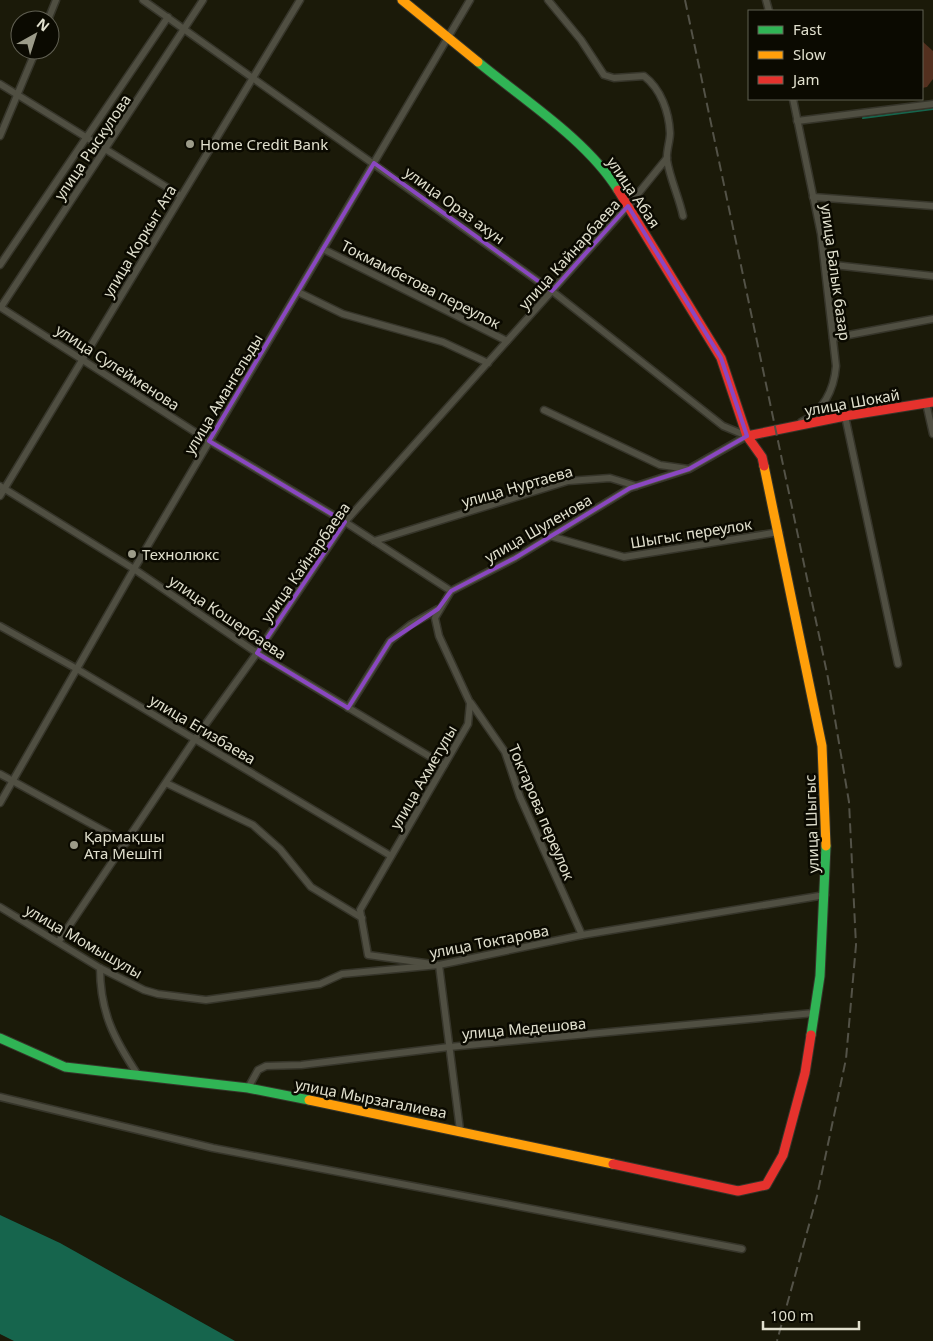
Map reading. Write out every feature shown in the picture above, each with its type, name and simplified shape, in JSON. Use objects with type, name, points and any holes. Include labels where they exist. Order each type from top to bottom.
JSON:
[{"type":"street","name":"улица Ораз ахун","points":[[143,0],[552,291],[723,426],[747,436]]},
{"type":"street","name":"улица Рыскулова","points":[[0,307],[203,0]]},
{"type":"street","name":"улица Коркыт Ата","points":[[0,496],[2,488],[300,0]]},
{"type":"street","name":"улица Абая","points":[[402,0],[585,149],[606,172],[721,358],[747,436]]},
{"type":"street","name":"улица Амангельды","points":[[0,803],[134,569],[470,0]]},
{"type":"street","points":[[548,0],[581,40],[604,75],[614,78],[644,76],[652,82],[662,99],[667,116],[670,134],[667,158],[684,216]]},
{"type":"street","points":[[0,265],[168,17]]},
{"type":"street","points":[[0,136],[32,60]]},
{"type":"street","points":[[0,84],[181,196]]},
{"type":"street","name":"улица Балык базар","points":[[788,428],[807,419],[821,408],[834,384],[836,366],[825,264],[814,197],[793,100]]},
{"type":"street","points":[[797,121],[933,104]]},
{"type":"street","name":"улица Кайнарбаева","points":[[59,941],[195,739],[257,653],[345,522],[628,206],[667,158]]},
{"type":"street","points":[[814,197],[933,206]]},
{"type":"street","name":"Токмамбетова переулок","points":[[323,249],[507,341]]},
{"type":"street","points":[[825,264],[933,276]]},
{"type":"street","points":[[298,292],[343,314],[443,342],[488,363]]},
{"type":"street","name":"улица Сулейменова","points":[[0,307],[209,441],[345,522],[451,591]]},
{"type":"street","points":[[833,338],[933,319]]},
{"type":"street","points":[[930,403],[933,434]]},
{"type":"street","name":"улица Шокай","points":[[747,436],[845,416],[930,403]]},
{"type":"street","points":[[544,410],[660,465],[689,469]]},
{"type":"street","points":[[845,416],[898,664]]},
{"type":"street","points":[[637,486],[689,469],[747,436]]},
{"type":"street","name":"улица Шыгыс","points":[[738,1192],[766,1185],[783,1155],[805,1073],[820,976],[827,860],[822,746],[762,457],[747,436]]},
{"type":"street","name":"улица Нуртаева","points":[[374,541],[568,481],[610,478],[637,486]]},
{"type":"street","name":"улица Шуленова","points":[[451,591],[515,558],[637,486]]},
{"type":"street","name":"улица Кошербаева","points":[[2,488],[134,569],[257,653],[444,765]]},
{"type":"street","name":"Шыгыс переулок","points":[[550,536],[624,557],[778,532]]},
{"type":"street","points":[[451,591],[434,618],[439,636],[470,703]]},
{"type":"street","points":[[348,708],[390,641],[410,625],[438,609]]},
{"type":"street","name":"улица Егизбаева","points":[[0,626],[77,669],[391,856]]},
{"type":"street","name":"улица Ахметулы","points":[[439,965],[368,955],[360,910],[468,724],[470,703]]},
{"type":"street","name":"Токтарова переулок","points":[[470,703],[505,752],[520,797],[582,935]]},
{"type":"street","points":[[0,774],[126,843]]},
{"type":"street","points":[[166,783],[253,825],[280,849],[311,887],[362,918]]},
{"type":"street","name":"улица Токтарова","points":[[158,994],[206,1000],[320,984],[342,974],[439,965],[582,935],[825,895]]},
{"type":"street","name":"улица Момышулы","points":[[0,907],[59,941],[100,968],[144,990],[158,994]]},
{"type":"street","points":[[439,965],[460,1130]]},
{"type":"street","points":[[100,968],[100,994],[117,1044],[138,1075]]},
{"type":"street","name":"улица Медешова","points":[[248,1088],[258,1070],[266,1066],[301,1065],[449,1047],[814,1013]]},
{"type":"street","name":"улица Мырзагалиева","points":[[0,1038],[65,1067],[248,1088],[460,1130],[738,1192]]},
{"type":"street","points":[[0,1097],[223,1150],[742,1249]]},
{"type":"highlighted area","points":[[374,163],[552,291],[628,206],[721,358],[747,436],[689,469],[630,488],[515,558],[451,591],[438,609],[390,641],[348,708],[257,653],[345,522],[209,441]]},
{"type":"shaded area","points":[[923,42],[933,51],[933,79],[927,87],[923,88]]},
{"type":"shaded area","points":[[0,1215],[60,1243],[235,1341],[14,1341],[0,1334]]},
{"type":"waterway","points":[[863,118],[933,109]]},
{"type":"railway","points":[[685,0],[828,678],[849,802],[856,945],[846,1059],[817,1196],[777,1341]]},
{"type":"traffic: fast","points":[[478,62],[554,122],[590,154],[618,190]]},
{"type":"traffic: fast","points":[[811,1035],[820,976],[826,846]]},
{"type":"traffic: fast","points":[[0,1038],[65,1067],[248,1088],[309,1100]]},
{"type":"traffic: slow","points":[[402,0],[478,62]]},
{"type":"traffic: slow","points":[[764,466],[822,746],[826,846]]},
{"type":"traffic: slow","points":[[309,1100],[613,1164]]},
{"type":"traffic: jam","points":[[618,190],[721,358],[747,436],[762,457],[764,466]]},
{"type":"traffic: jam","points":[[747,436],[845,416],[933,402]]},
{"type":"traffic: jam","points":[[613,1164],[738,1191],[766,1185],[783,1155],[805,1073],[811,1035]]},
{"type":"place","name":"Home Credit Bank","points":[[190,144]]},
{"type":"place","name":"Технолюкс","points":[[132,554]]},
{"type":"place","name":"Қармақшы Ата Мешіті","points":[[74,845]]}]
